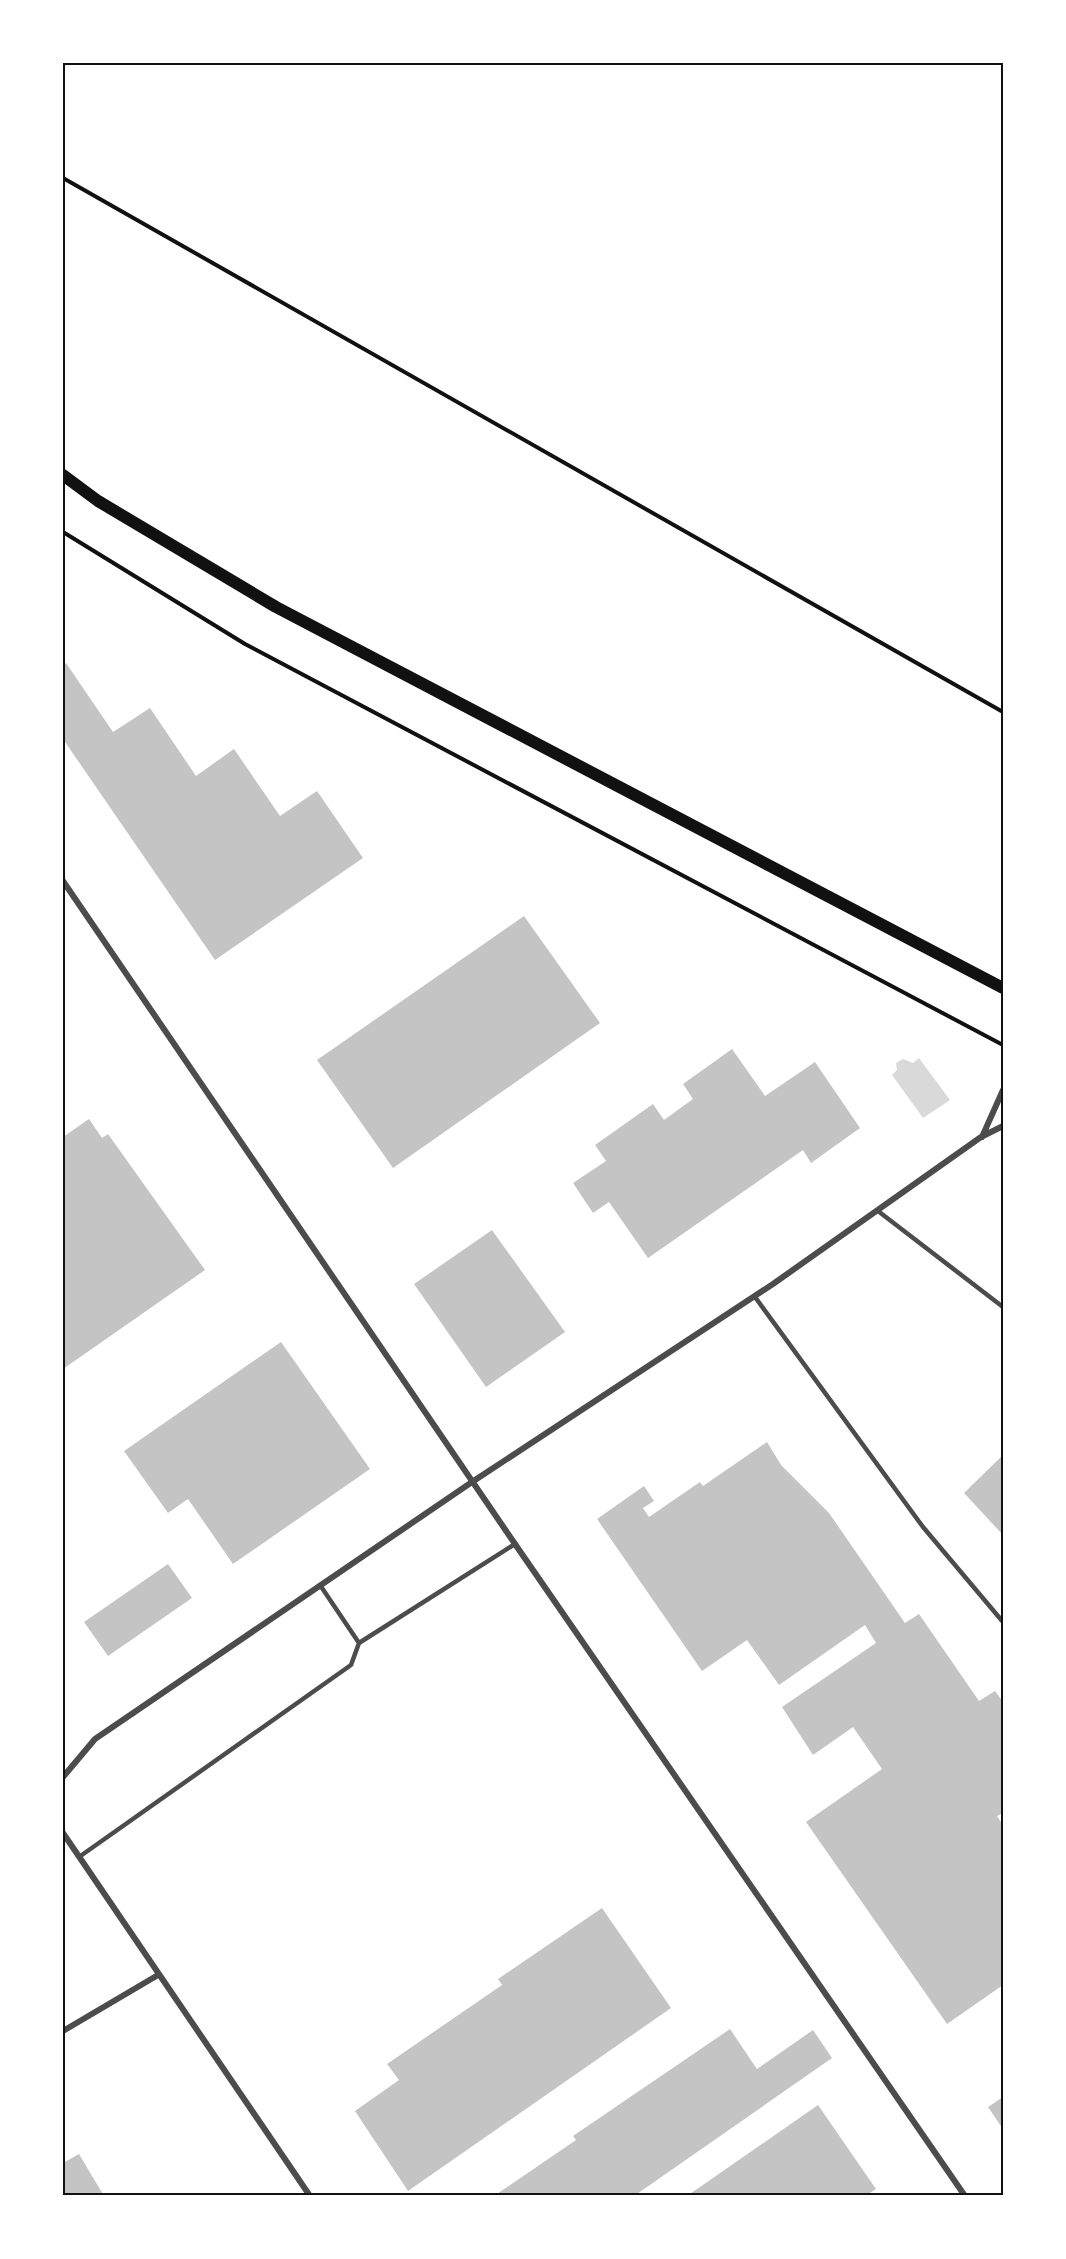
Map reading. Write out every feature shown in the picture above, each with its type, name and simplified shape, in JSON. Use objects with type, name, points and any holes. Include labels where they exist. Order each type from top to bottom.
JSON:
[{"type":"main road","points":[[63,475],[98,501],[276,607],[1003,988]]},
{"type":"street","points":[[63,881],[472,1482],[964,2196]]},
{"type":"street","points":[[981,1137],[1003,1090]]},
{"type":"street","points":[[63,1777],[94,1739],[472,1482],[755,1297],[981,1137],[1003,1126]]},
{"type":"street","points":[[63,1833],[310,2196]]},
{"type":"street","points":[[63,2031],[158,1975]]},
{"type":"lane","points":[[878,1211],[1003,1307]]},
{"type":"lane","points":[[755,1297],[923,1527],[1003,1622]]},
{"type":"lane","points":[[79,1857],[351,1665],[359,1643],[515,1544]]},
{"type":"lane","points":[[320,1585],[359,1643]]},
{"type":"path","points":[[63,178],[1003,712]]},
{"type":"path","points":[[63,532],[245,644],[1003,1045]]},
{"type":"shaded area","points":[[919,1058],[950,1100],[923,1118],[892,1075],[897,1070],[896,1063],[903,1059],[913,1063]]},
{"type":"building","points":[[66,663],[113,732],[150,708],[196,776],[234,749],[280,816],[317,791],[363,858],[215,960],[63,739],[63,666]]},
{"type":"building","points":[[524,916],[600,1023],[393,1168],[317,1060]]},
{"type":"building","points":[[732,1049],[765,1096],[815,1062],[860,1128],[811,1163],[803,1150],[648,1258],[609,1202],[593,1213],[573,1183],[606,1161],[595,1145],[653,1104],[664,1120],[693,1099],[683,1084]]},
{"type":"building","points":[[89,1119],[102,1138],[108,1134],[205,1270],[63,1369],[63,1137]]},
{"type":"building","points":[[492,1230],[565,1332],[486,1387],[414,1284]]},
{"type":"building","points":[[281,1342],[370,1469],[233,1564],[188,1499],[168,1513],[124,1451]]},
{"type":"building","points":[[767,1442],[781,1465],[829,1513],[905,1623],[919,1614],[979,1701],[995,1691],[1003,1702],[1003,1813],[997,1816],[1003,1825],[1003,1985],[947,2024],[806,1822],[882,1769],[853,1727],[813,1755],[782,1707],[876,1643],[865,1625],[779,1685],[747,1640],[702,1671],[597,1519],[644,1486],[654,1501],[643,1508],[649,1517],[700,1482],[703,1486]]},
{"type":"building","points":[[1003,1455],[1003,1535],[964,1493]]},
{"type":"building","points":[[168,1564],[192,1598],[108,1656],[84,1622]]},
{"type":"building","points":[[602,1908],[671,2008],[408,2191],[355,2111],[399,2080],[387,2064],[502,1985],[498,1979]]},
{"type":"building","points":[[730,2029],[757,2069],[813,2030],[832,2058],[634,2196],[494,2196],[576,2140],[573,2136]]},
{"type":"building","points":[[1003,2097],[1003,2129],[988,2107]]},
{"type":"building","points":[[818,2105],[876,2189],[865,2196],[687,2196]]},
{"type":"building","points":[[79,2154],[104,2196],[63,2196],[63,2163]]}]
